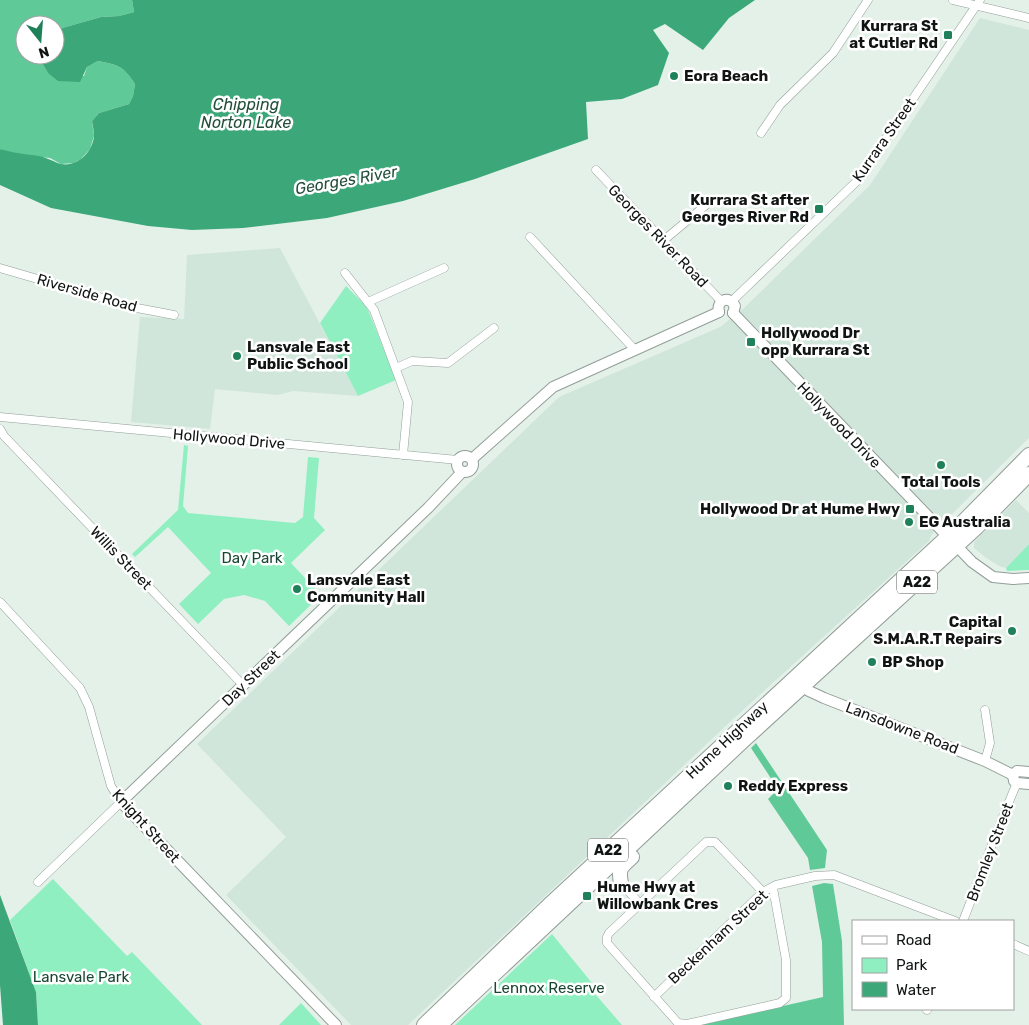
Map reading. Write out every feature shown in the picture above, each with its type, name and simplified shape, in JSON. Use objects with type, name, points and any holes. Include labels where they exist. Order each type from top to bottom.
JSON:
[{"type":"highway","name":"Hume Highway","points":[[951,542],[1029,455]]},
{"type":"highway","name":"Hume Highway","points":[[424,1025],[549,905],[798,683],[951,542],[1029,474]]},
{"type":"highway","name":"Hume Highway","points":[[440,1025],[656,822],[798,683]]},
{"type":"highway","points":[[621,883],[620,868],[646,842],[656,822]]},
{"type":"highway","points":[[596,878],[608,878],[621,883]]},
{"type":"street","points":[[761,134],[780,105],[834,53],[868,0]]},
{"type":"street","points":[[953,0],[978,3],[1029,18]]},
{"type":"street","name":"Kurrara Street","points":[[732,301],[858,181],[978,3]]},
{"type":"street","name":"Georges River Road","points":[[596,170],[664,240],[720,307]]},
{"type":"street","points":[[664,240],[706,205]]},
{"type":"street","points":[[530,237],[635,350]]},
{"type":"street","name":"Riverside Road","points":[[0,268],[137,308],[174,315]]},
{"type":"street","points":[[368,302],[444,268]]},
{"type":"street","points":[[345,273],[374,310],[408,402],[403,455]]},
{"type":"street","points":[[472,458],[553,387],[635,350],[720,307],[728,299],[732,301],[735,308],[732,313],[726,316],[720,307]]},
{"type":"street","name":"Hollywood Drive","points":[[732,313],[972,562],[988,575],[1006,579],[1029,578]]},
{"type":"street","points":[[396,368],[412,361],[448,363],[494,328]]},
{"type":"street","name":"Hollywood Drive","points":[[0,417],[458,460]]},
{"type":"street","name":"Willis Street","points":[[0,429],[4,436],[57,492],[243,685]]},
{"type":"street","points":[[464,456],[472,458],[474,464],[472,469],[467,473],[462,472],[457,465],[458,460],[464,456]]},
{"type":"street","name":"Day Street","points":[[38,882],[428,508],[462,472]]},
{"type":"street","name":"Knight Street","points":[[0,602],[80,688],[89,707],[110,786],[120,802],[336,1025]]},
{"type":"street","name":"Lansdowne Road","points":[[798,683],[824,698],[985,761],[1015,779]]},
{"type":"street","points":[[985,710],[990,743],[985,761]]},
{"type":"street","points":[[1029,772],[1017,771],[1015,779],[1029,784]]},
{"type":"street","name":"Bromley Street","points":[[963,920],[986,863],[1015,779]]},
{"type":"street","points":[[763,892],[715,842],[706,842],[609,933],[607,937],[608,943],[678,1024],[687,1024],[780,1003],[786,998],[786,960],[773,888]]},
{"type":"street","name":"Beckenham Street","points":[[654,996],[763,892],[776,885],[815,876],[834,875],[952,920]]},
{"type":"street","points":[[621,883],[640,904]]},
{"type":"street","points":[[1014,944],[1029,951]]},
{"type":"shaded area","points":[[0,0],[132,0],[134,12],[119,16],[101,17],[65,27],[65,15],[15,15],[15,65],[43,65],[48,73],[84,76],[87,67],[98,61],[120,67],[135,84],[133,96],[129,104],[99,113],[92,121],[94,136],[90,149],[81,159],[74,163],[61,164],[50,158],[13,154],[0,149]]},
{"type":"shaded area","points":[[980,18],[1029,30],[1029,438],[932,534],[929,541],[731,721],[408,1025],[351,1025],[226,895],[286,837],[197,744],[559,397],[720,327],[744,308],[870,185]]},
{"type":"shaded area","name":"Lansvale East Public School","points":[[280,248],[358,396],[293,391],[278,395],[215,389],[210,429],[131,422],[140,317],[184,319],[187,255]]},
{"type":"shaded area","points":[[1016,500],[1029,513],[1029,544],[1006,568],[985,557],[974,548],[974,542]]},
{"type":"shaded area","points":[[756,743],[827,850],[825,868],[810,870],[808,858],[768,799],[778,789],[751,748]]},
{"type":"shaded area","points":[[824,883],[833,884],[842,941],[844,1025],[699,1025],[823,997],[822,942],[812,886]]},
{"type":"green space","points":[[346,286],[365,305],[369,312],[396,380],[358,396],[320,323]]},
{"type":"green space","name":"Day Park","points":[[184,445],[188,446],[183,506],[188,513],[295,523],[303,517],[308,457],[319,458],[314,518],[325,530],[291,563],[321,595],[289,626],[265,601],[244,595],[224,599],[198,624],[179,604],[211,573],[168,527],[135,557],[132,554],[178,510]]},
{"type":"green space","points":[[1029,544],[1029,570],[1007,571],[1006,568]]},
{"type":"green space","name":"Lansvale Park","points":[[53,879],[127,956],[132,952],[202,1025],[38,1025],[36,992],[10,920]]},
{"type":"green space","name":"Lennox Reserve","points":[[552,934],[592,983],[589,987],[622,1025],[455,1025]]},
{"type":"green space","points":[[301,1003],[321,1025],[279,1025]]},
{"type":"water","name":"Chipping Norton Lake","points":[[132,0],[755,0],[729,18],[703,50],[665,24],[653,30],[669,53],[658,85],[622,99],[586,102],[588,139],[475,179],[403,201],[327,218],[243,228],[192,230],[148,226],[51,208],[0,185],[0,149],[39,156],[61,164],[73,163],[87,153],[93,143],[92,121],[99,113],[129,104],[133,96],[135,84],[120,67],[98,61],[87,67],[80,82],[58,81],[48,73],[43,65],[65,65],[65,27],[101,17],[119,16],[134,12]]},
{"type":"water","points":[[0,895],[36,992],[38,1025],[3,1025],[0,985]]},
{"type":"place","name":"Kurrara St at Cutler Rd","points":[[948,35]]},
{"type":"place","name":"Eora Beach","points":[[674,76]]},
{"type":"place","name":"Kurrara St after Georges River Rd","points":[[819,209]]},
{"type":"place","name":"Hollywood Dr opp Kurrara St","points":[[751,342]]},
{"type":"place","name":"Lansvale East Public School","points":[[237,356]]},
{"type":"place","name":"Total Tools","points":[[941,465]]},
{"type":"place","name":"Hollywood Dr at Hume Hwy","points":[[910,509]]},
{"type":"place","name":"EG Australia","points":[[909,522]]},
{"type":"place","name":"Lansvale East Community Hall","points":[[297,589]]},
{"type":"place","name":"Capital S.M.A.R.T Repairs","points":[[1012,631]]},
{"type":"place","name":"BP Shop","points":[[872,662]]},
{"type":"place","name":"Reddy Express","points":[[728,786]]},
{"type":"place","name":"Hume Hwy at Willowbank Cres","points":[[587,896]]},
{"type":"water label","name":"Georges River","points":[[346,180]]}]
